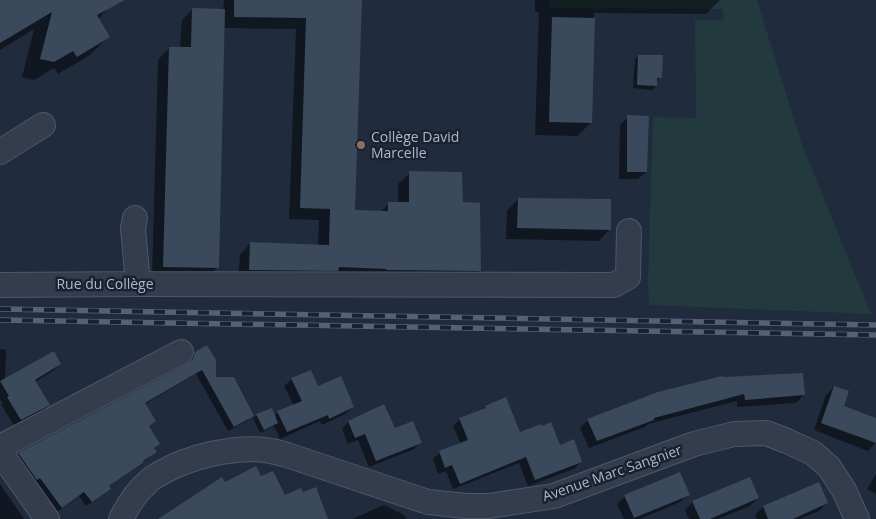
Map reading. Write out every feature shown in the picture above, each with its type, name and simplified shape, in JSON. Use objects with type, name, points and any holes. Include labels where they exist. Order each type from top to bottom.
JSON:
[{"type":"street","points":[[0,152],[43,125]]},
{"type":"street","points":[[135,218],[133,228],[138,284]]},
{"type":"street","name":"Rue du Collège","points":[[0,285],[614,285],[628,277],[629,231]]},
{"type":"street","points":[[0,446],[181,352]]},
{"type":"street","name":"Avenue Marc Sangnier","points":[[121,519],[128,504],[148,481],[188,460],[213,454],[243,450],[264,450],[288,455],[425,510],[489,506],[554,496],[694,444],[734,434],[766,433],[812,453],[828,467],[844,490],[857,519]]},
{"type":"street","points":[[0,452],[47,519]]},
{"type":"green space","points":[[548,0],[757,0],[801,142],[871,314],[649,305],[653,117],[696,118],[695,20],[724,20],[723,9],[550,8]]},
{"type":"building","points":[[0,0],[125,0],[97,15],[110,37],[77,57],[73,51],[54,62],[40,59],[52,12],[0,43]]},
{"type":"building","points":[[234,0],[362,0],[355,210],[388,211],[388,202],[409,202],[409,171],[462,172],[463,202],[480,203],[481,271],[386,270],[339,267],[338,271],[249,270],[250,242],[329,245],[330,209],[300,208],[306,18],[234,17]]},
{"type":"building","points":[[192,8],[225,9],[219,268],[163,267],[169,47],[191,47]]},
{"type":"building","points":[[552,17],[595,18],[592,123],[549,122]]},
{"type":"building","points":[[638,55],[663,55],[662,78],[657,78],[657,86],[637,85]]},
{"type":"building","points":[[627,115],[649,116],[647,172],[627,172]]},
{"type":"building","points":[[518,198],[611,199],[611,230],[517,228]]},
{"type":"building","points":[[207,345],[216,360],[216,377],[234,377],[254,416],[234,427],[202,370],[145,403],[156,421],[149,426],[160,444],[154,448],[157,452],[109,486],[111,489],[92,502],[84,492],[62,508],[40,478],[37,480],[18,453],[187,364],[193,359],[195,352]]},
{"type":"building","points":[[54,351],[61,364],[35,380],[50,405],[21,420],[0,381]]},
{"type":"building","points":[[311,370],[318,386],[341,376],[354,407],[329,419],[328,415],[287,432],[277,411],[302,401],[291,378]]},
{"type":"building","points":[[803,373],[805,395],[745,400],[744,394],[654,418],[654,420],[597,441],[587,419],[658,392],[722,376]]},
{"type":"building","points":[[834,386],[849,391],[844,406],[876,418],[876,443],[821,423]]},
{"type":"building","points":[[506,397],[520,432],[551,422],[560,445],[574,439],[582,462],[535,480],[526,457],[460,484],[452,465],[445,468],[439,451],[468,440],[459,418],[486,408],[485,406]]},
{"type":"building","points":[[384,404],[395,428],[413,421],[422,443],[376,461],[365,434],[355,438],[348,421]]},
{"type":"building","points":[[272,408],[278,423],[264,430],[256,414]]},
{"type":"building","points":[[256,466],[261,476],[273,471],[285,495],[301,488],[303,492],[316,487],[328,519],[158,519],[222,477],[225,482]]},
{"type":"building","points":[[680,472],[690,495],[634,518],[624,495]]},
{"type":"building","points":[[750,477],[759,498],[710,519],[700,519],[692,501]]},
{"type":"building","points":[[819,482],[828,503],[793,519],[768,519],[763,506]]},
{"type":"railway","points":[[0,309],[876,325]]},
{"type":"railway","points":[[0,320],[876,335]]},
{"type":"place","name":"Collège David Marcelle","points":[[361,145]]}]
